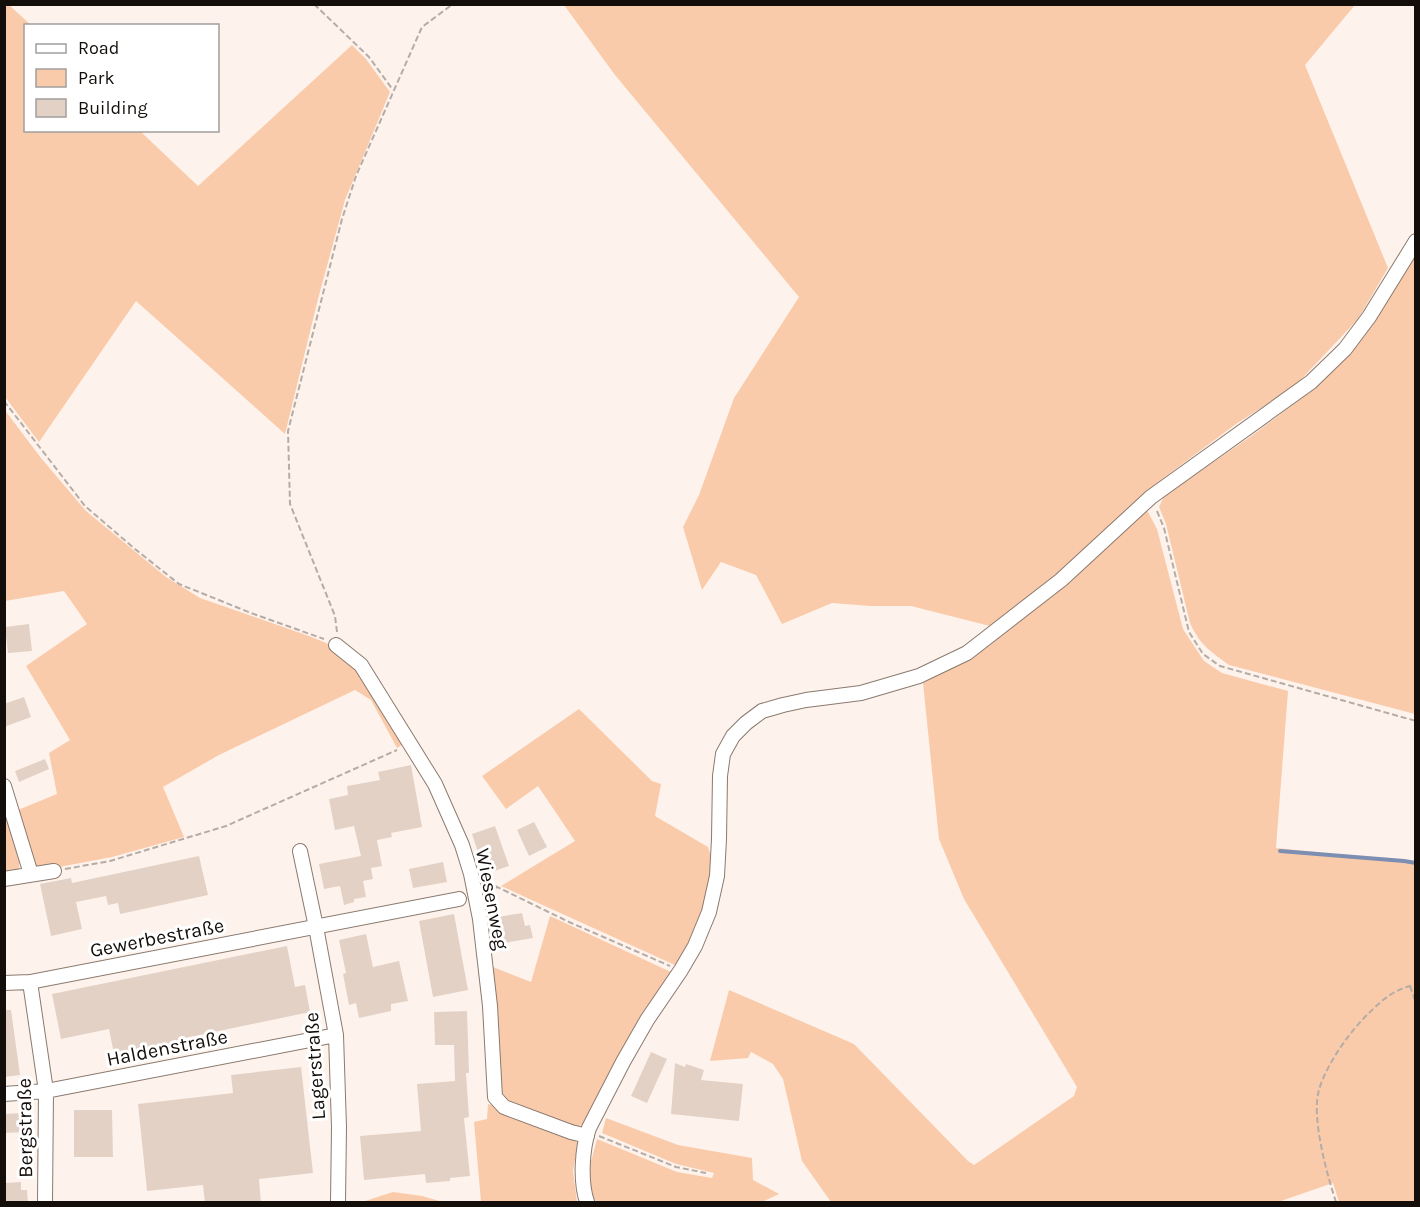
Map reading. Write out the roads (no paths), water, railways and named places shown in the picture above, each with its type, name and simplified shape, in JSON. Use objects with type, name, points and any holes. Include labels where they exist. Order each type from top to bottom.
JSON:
[{"type":"street","points":[[587,1203],[583,1192],[583,1168],[587,1134],[647,1020],[695,946],[709,912],[717,876],[720,776],[723,754],[733,736],[762,711],[806,700],[861,693],[919,676],[968,652],[1061,580],[1151,497],[1311,382],[1345,349],[1369,317],[1416,241]]},
{"type":"street","name":"Wiesenweg","points":[[336,645],[361,665],[435,784],[462,845],[471,874],[480,919],[490,1005],[495,1097],[504,1107],[571,1132],[587,1134]]},
{"type":"street","points":[[4,786],[31,874]]},
{"type":"street","name":"Lagerstraße","points":[[300,851],[336,1035],[339,1127],[338,1203]]},
{"type":"street","points":[[4,879],[54,871]]},
{"type":"street","points":[[316,927],[459,899]]},
{"type":"street","name":"Gewerbestraße","points":[[4,983],[30,982],[316,927]]},
{"type":"street","name":"Bergstraße","points":[[30,982],[46,1091],[45,1203]]},
{"type":"street","name":"Haldenstraße","points":[[4,1094],[46,1091],[336,1035]]},
{"type":"waterway","points":[[1280,851],[1416,863]]}]
